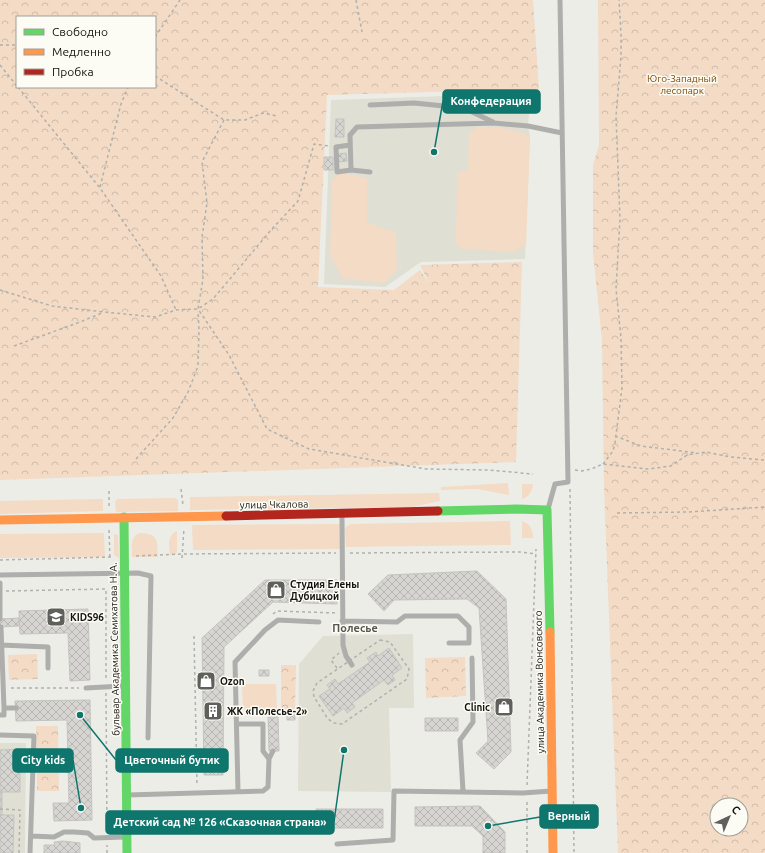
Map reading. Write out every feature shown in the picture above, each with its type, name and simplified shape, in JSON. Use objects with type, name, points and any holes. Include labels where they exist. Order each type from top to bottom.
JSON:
[{"type":"street","name":"улица Чкалова","points":[[0,520],[342,514],[517,509],[547,510]]},
{"type":"street","name":"улица Академика Вонсовского","points":[[547,510],[549,550],[553,853]]},
{"type":"street","name":"бульвар Академика Семихатова Н. А.","points":[[124,517],[127,853]]},
{"type":"lane","points":[[547,510],[555,484],[568,482],[560,0]]},
{"type":"lane","points":[[370,105],[414,103],[464,108],[494,123]]},
{"type":"lane","points":[[351,170],[350,135],[357,127],[494,123],[528,126],[562,133]]},
{"type":"lane","points":[[350,145],[336,147],[337,172],[351,170],[370,172]]},
{"type":"lane","points":[[342,514],[343,645],[350,663]]},
{"type":"lane","points":[[0,575],[138,573],[151,576],[148,738]]},
{"type":"lane","points":[[0,583],[0,619]]},
{"type":"lane","points":[[342,621],[397,622],[405,616],[458,616],[469,627],[469,643],[449,643]]},
{"type":"lane","points":[[238,791],[235,662],[265,630],[278,620],[319,622]]},
{"type":"lane","points":[[0,715],[4,715],[4,688],[0,645],[1,627]]},
{"type":"lane","points":[[0,645],[48,647],[48,668]]},
{"type":"lane","points":[[463,791],[460,740],[473,722],[472,658]]},
{"type":"lane","points":[[86,688],[126,686]]},
{"type":"lane","points":[[4,708],[16,708]]},
{"type":"lane","points":[[237,724],[263,724],[263,751],[269,758]]},
{"type":"lane","points":[[0,735],[34,736],[30,853]]},
{"type":"lane","points":[[126,795],[263,791],[268,787],[269,758],[273,751]]},
{"type":"lane","points":[[337,844],[394,840],[394,791],[552,791]]},
{"type":"lane","points":[[31,836],[54,837],[64,832],[74,832],[88,833],[94,838],[126,837]]},
{"type":"path","points":[[156,36],[180,0]]},
{"type":"path","points":[[356,0],[362,32]]},
{"type":"path","points":[[603,464],[613,451],[622,388],[621,338],[616,289],[620,219],[616,116],[621,48],[619,0]]},
{"type":"path","points":[[0,45],[16,45]]},
{"type":"path","points":[[0,65],[16,84]]},
{"type":"path","points":[[156,77],[224,120],[245,120],[263,113],[277,116]]},
{"type":"path","points":[[20,88],[100,188],[161,276],[176,310]]},
{"type":"path","points":[[100,188],[121,104],[128,88]]},
{"type":"path","points":[[136,459],[173,418],[188,392],[198,366],[198,309],[203,279],[202,237],[207,203],[202,162],[224,120]]},
{"type":"path","points":[[0,290],[52,306],[104,312],[154,316],[176,310],[198,309],[213,299],[271,230],[298,201],[314,144],[336,147]]},
{"type":"path","points":[[198,309],[229,354],[266,429],[309,449],[426,469],[488,470],[533,474]]},
{"type":"path","points":[[14,346],[104,312]]},
{"type":"path","points":[[615,436],[641,446],[697,453]]},
{"type":"path","points":[[572,470],[582,471],[603,464],[659,468],[671,466],[687,455],[706,452],[730,457],[765,460]]},
{"type":"path","points":[[570,482],[574,853]]},
{"type":"path","points":[[617,513],[688,512],[765,507]]},
{"type":"path","points":[[527,853],[527,792],[536,549]]},
{"type":"path","points":[[0,560],[182,554],[520,552],[536,554]]},
{"type":"path","points":[[194,636],[197,793]]},
{"type":"path","points":[[380,640],[390,642],[409,669],[407,679],[342,724],[334,723],[328,719],[314,697],[313,691],[317,683],[350,663],[380,640]]},
{"type":"path","points":[[4,688],[86,688]]},
{"type":"path","points":[[0,809],[20,810],[19,853]]},
{"type":"shaded area","points":[[531,93],[528,126],[530,137],[525,259],[421,262],[385,287],[324,284],[331,100]]},
{"type":"shaded area","points":[[413,634],[414,708],[389,708],[391,792],[298,791],[299,664],[323,636]]},
{"type":"shaded area","points":[[0,743],[26,743],[25,853],[0,853]]},
{"type":"green space","points":[[0,0],[533,0],[539,89],[327,95],[318,287],[394,290],[420,270],[429,283],[420,265],[522,262],[516,462],[0,480]]},
{"type":"green space","name":"Юго-Западный лесопарк","points":[[598,0],[765,0],[765,853],[618,853],[604,487],[602,340],[593,253],[593,165],[599,145]]},
{"type":"green space","points":[[478,127],[511,129],[530,137],[526,245],[512,252],[463,249],[456,244],[457,173],[468,171],[469,133]]},
{"type":"green space","points":[[340,173],[367,178],[367,222],[387,230],[396,231],[397,270],[384,283],[343,279],[330,255],[332,180]]},
{"type":"green space","points":[[508,483],[509,495],[477,489],[441,490],[441,487]]},
{"type":"green space","points":[[522,484],[533,484],[530,494],[522,499]]},
{"type":"green space","points":[[439,493],[440,501],[412,507],[190,510],[190,497]]},
{"type":"green space","points":[[175,498],[178,500],[178,511],[116,512],[115,501],[118,499]]},
{"type":"green space","points":[[103,499],[103,511],[0,514],[0,501]]},
{"type":"green space","points":[[510,521],[511,545],[346,547],[345,528],[350,524]]},
{"type":"green space","points":[[522,521],[528,524],[531,528],[533,538],[522,538]]},
{"type":"green space","points":[[341,524],[341,549],[193,550],[192,525]]},
{"type":"green space","points":[[177,531],[177,552],[175,555],[170,555],[170,538]]},
{"type":"green space","points":[[104,533],[105,557],[0,558],[0,534]]},
{"type":"green space","points":[[140,533],[151,535],[156,539],[158,557],[132,557],[134,537]]},
{"type":"green space","points":[[114,534],[118,535],[119,558],[114,555]]},
{"type":"green space","points":[[37,654],[38,679],[9,680],[8,655]]},
{"type":"green space","points":[[465,657],[466,696],[426,698],[425,658]]},
{"type":"green space","points":[[281,665],[296,665],[295,714],[281,714]]},
{"type":"green space","points":[[242,684],[276,684],[277,709],[243,709]]},
{"type":"green space","points":[[36,726],[58,726],[59,791],[37,791]]},
{"type":"building","points":[[336,119],[344,119],[344,137],[335,137]]},
{"type":"building","points":[[346,153],[347,161],[339,162],[338,154]]},
{"type":"building","points":[[324,157],[333,157],[333,170],[324,170]]},
{"type":"building","points":[[477,571],[506,599],[511,752],[494,769],[476,753],[488,741],[479,608],[467,599],[394,600],[384,611],[368,594],[388,575]]},
{"type":"building","name":"ЖК «Полесье-2»","points":[[265,580],[337,580],[337,604],[273,602],[224,647],[223,775],[204,775],[202,638]]},
{"type":"building","points":[[88,609],[90,680],[70,681],[68,633],[20,634],[19,611]]},
{"type":"building","points":[[19,618],[19,626],[0,627],[0,619]]},
{"type":"building","points":[[389,648],[402,668],[392,675],[395,680],[388,685],[384,680],[352,703],[355,707],[347,713],[344,708],[333,716],[319,696],[330,689],[327,685],[335,679],[338,684],[370,662],[367,658],[376,652],[378,656]]},
{"type":"building","points":[[259,670],[269,670],[269,676],[259,676]]},
{"type":"building","points":[[90,700],[92,820],[54,821],[53,803],[69,803],[67,720],[16,721],[15,701]]},
{"type":"building","points":[[287,715],[295,715],[295,720],[287,720]]},
{"type":"building","points":[[268,717],[278,717],[279,751],[269,751]]},
{"type":"building","points":[[425,718],[458,718],[458,731],[425,731]]},
{"type":"building","points":[[20,749],[20,792],[0,792],[0,750]]},
{"type":"building","points":[[0,792],[2,792],[2,815],[0,815]]},
{"type":"building","points":[[480,806],[505,832],[505,853],[483,853],[483,836],[472,826],[415,826],[415,807]]},
{"type":"building","points":[[316,809],[383,809],[383,828],[317,828]]},
{"type":"building","points":[[0,815],[14,815],[13,853],[0,853]]},
{"type":"building","points":[[63,841],[80,843],[80,853],[44,853],[44,845],[55,845],[54,842]]},
{"type":"traffic: fast","points":[[438,511],[517,509],[547,510],[550,632]]},
{"type":"traffic: fast","points":[[124,517],[127,853]]},
{"type":"traffic: slow","points":[[0,520],[226,516]]},
{"type":"traffic: slow","points":[[550,632],[553,853]]},
{"type":"traffic: jam","points":[[226,516],[438,511]]},
{"type":"place","name":"Конфедерация","points":[[434,152]]},
{"type":"place","name":"Студия Елены Дубицкой","points":[[276,590]]},
{"type":"place","name":"KIDS96","points":[[56,617]]},
{"type":"place","name":"Ozon","points":[[206,681]]},
{"type":"place","name":"Clinic","points":[[504,707]]},
{"type":"place","name":"ЖК «Полесье-2»","points":[[213,711]]},
{"type":"place","name":"Цветочный бутик","points":[[80,715]]},
{"type":"place","name":"Детский сад № 126 «Сказочная страна»","points":[[344,750]]},
{"type":"place","name":"City kids","points":[[81,808]]},
{"type":"place","name":"Верный","points":[[488,826]]},
{"type":"district","name":"Полесье","points":[[355,628]]}]
